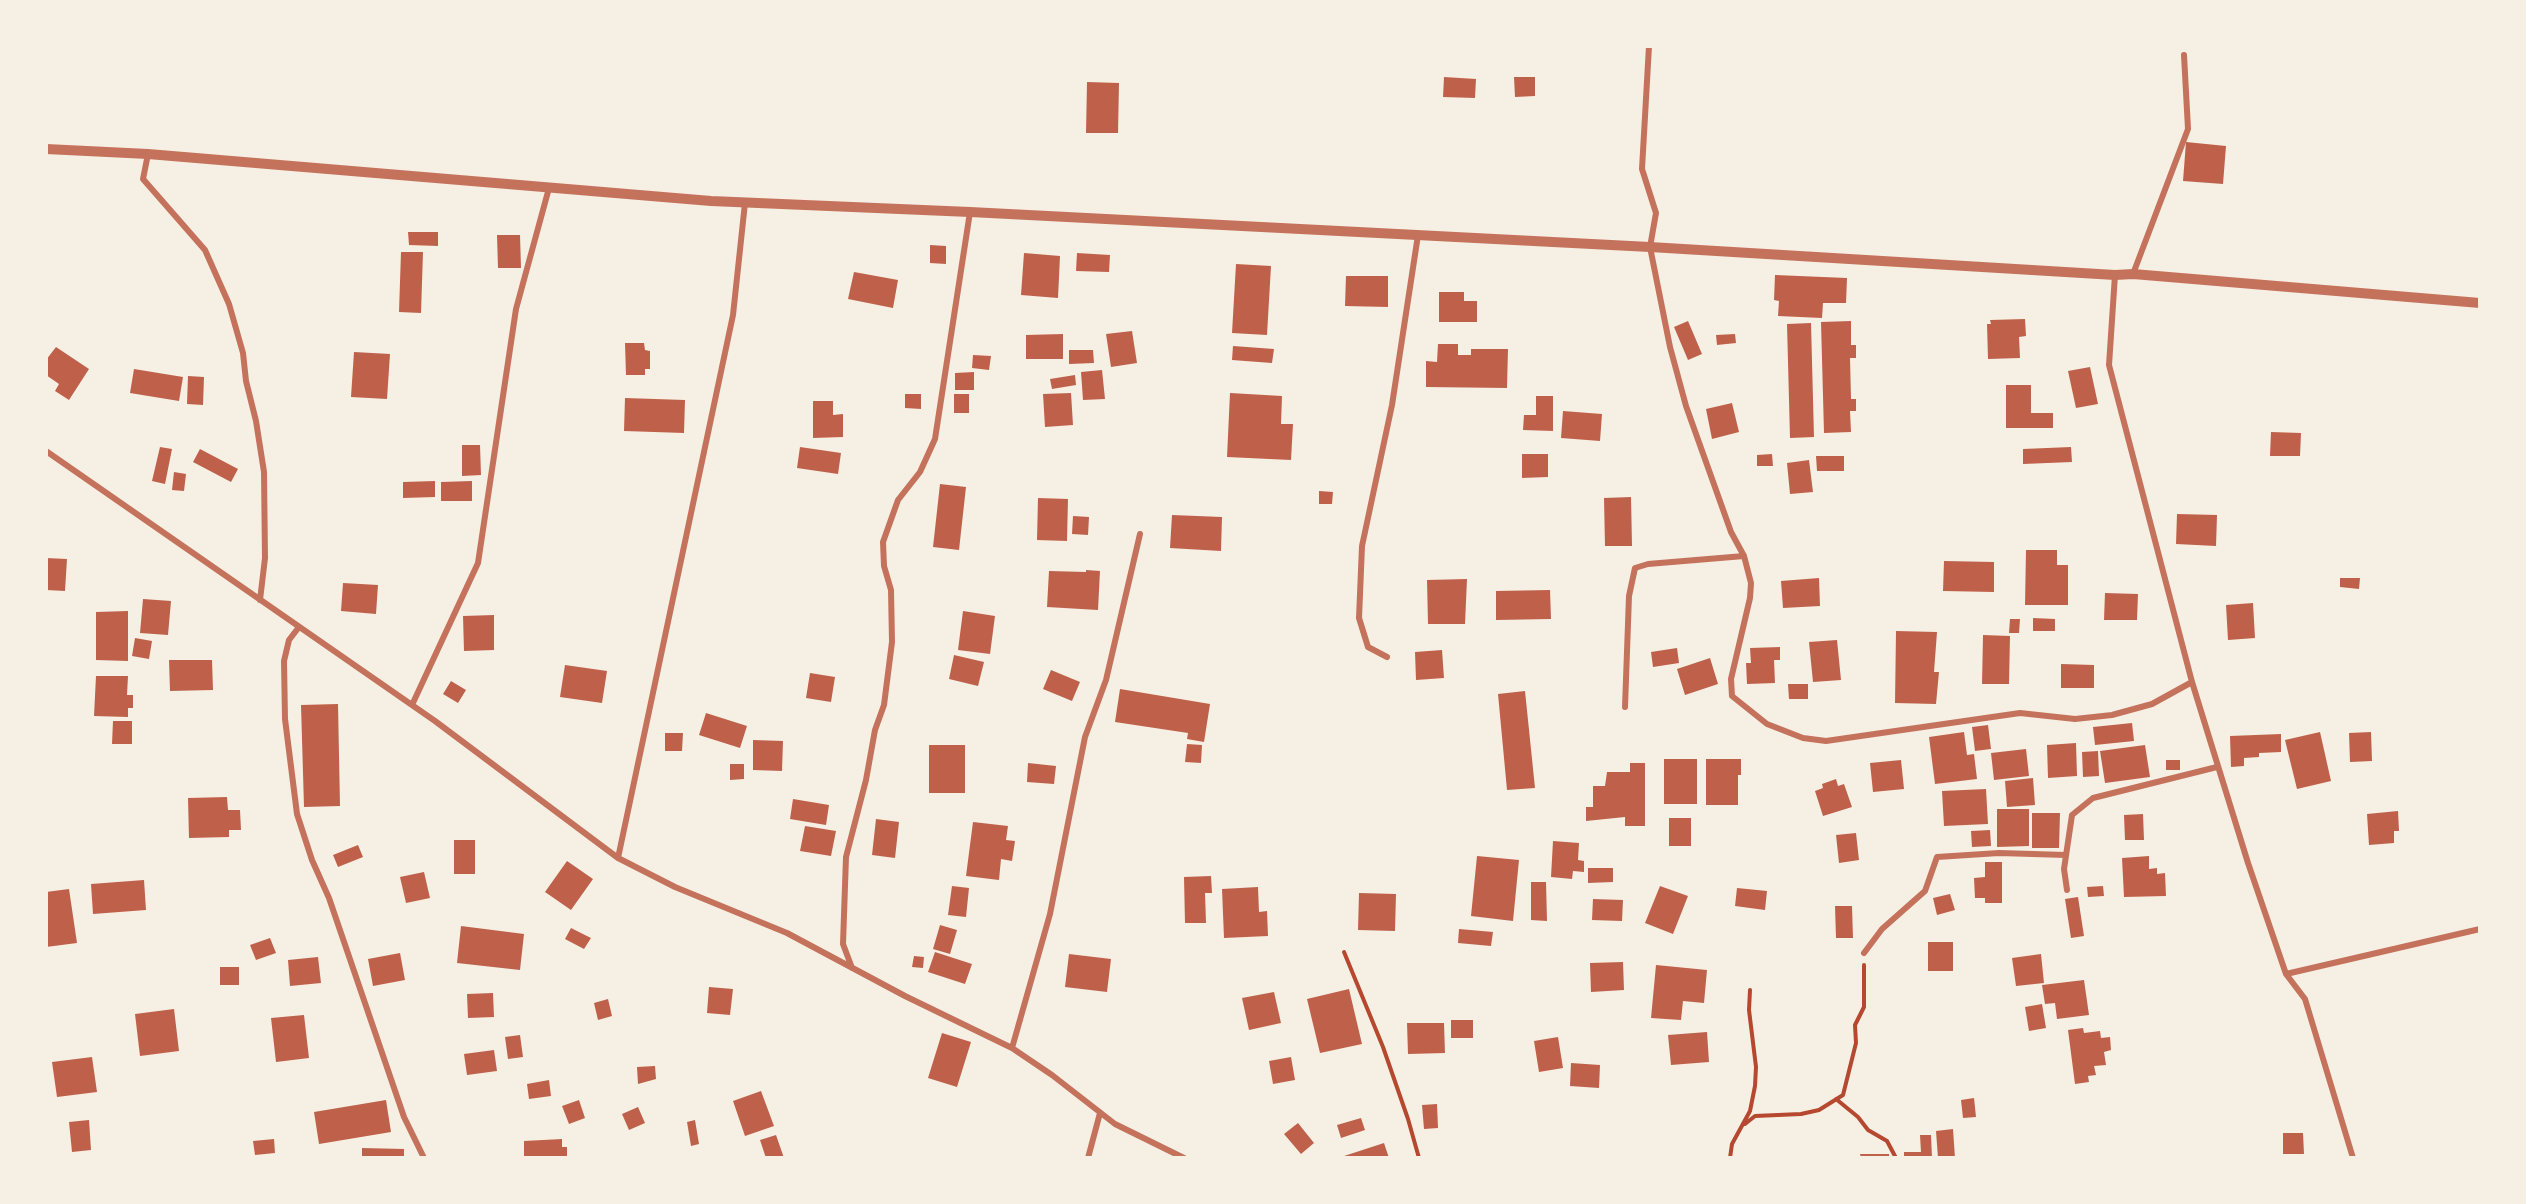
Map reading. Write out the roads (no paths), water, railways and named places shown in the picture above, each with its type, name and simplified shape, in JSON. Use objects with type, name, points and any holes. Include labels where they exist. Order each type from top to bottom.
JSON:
[{"type":"street","points":[[1649,46],[1642,169],[1656,213],[1650,247],[1670,347],[1686,406],[1711,469],[1731,532],[1744,556],[1751,583],[1750,598],[1731,679],[1732,696],[1767,724],[1803,738],[1826,741],[2020,713],[2075,719],[2112,716],[2152,704],[2192,682]]},
{"type":"street","points":[[2133,274],[2188,129],[2184,55]]},
{"type":"street","points":[[46,149],[148,154],[745,203],[970,212],[1650,247],[2115,275],[2133,274],[2480,303]]},
{"type":"street","points":[[148,154],[143,179],[205,250],[230,304],[243,353],[246,381],[256,421],[264,472],[265,558],[260,600]]},
{"type":"street","points":[[412,705],[478,563],[516,309],[549,188]]},
{"type":"street","points":[[618,858],[733,315],[745,203]]},
{"type":"street","points":[[853,968],[843,945],[846,858],[875,730],[884,705],[892,642],[891,590],[884,566],[883,542],[898,500],[920,472],[935,439],[970,212]]},
{"type":"street","points":[[1387,657],[1368,647],[1359,618],[1362,546],[1392,405],[1418,235]]},
{"type":"street","points":[[2115,275],[2109,365],[2192,682],[2217,767],[2286,974],[2305,999],[2353,1158]]},
{"type":"street","points":[[46,450],[412,705],[618,858],[675,887],[787,933],[1012,1048],[1052,1074],[1115,1125],[1184,1158]]},
{"type":"street","points":[[1012,1048],[1050,914],[1085,737],[1106,680],[1140,534]]},
{"type":"street","points":[[1625,707],[1629,596],[1635,568],[1648,564],[1744,556]]},
{"type":"street","points":[[299,627],[289,640],[284,660],[285,719],[297,814],[312,860],[330,898],[404,1117],[424,1158]]},
{"type":"street","points":[[2067,890],[2066,855],[2072,815],[2093,798],[2217,767]]},
{"type":"street","points":[[1864,953],[1882,929],[1925,891],[1937,857],[1999,853],[2066,855]]},
{"type":"street","points":[[2286,974],[2480,929]]},
{"type":"street","points":[[1088,1158],[1100,1113]]}]
